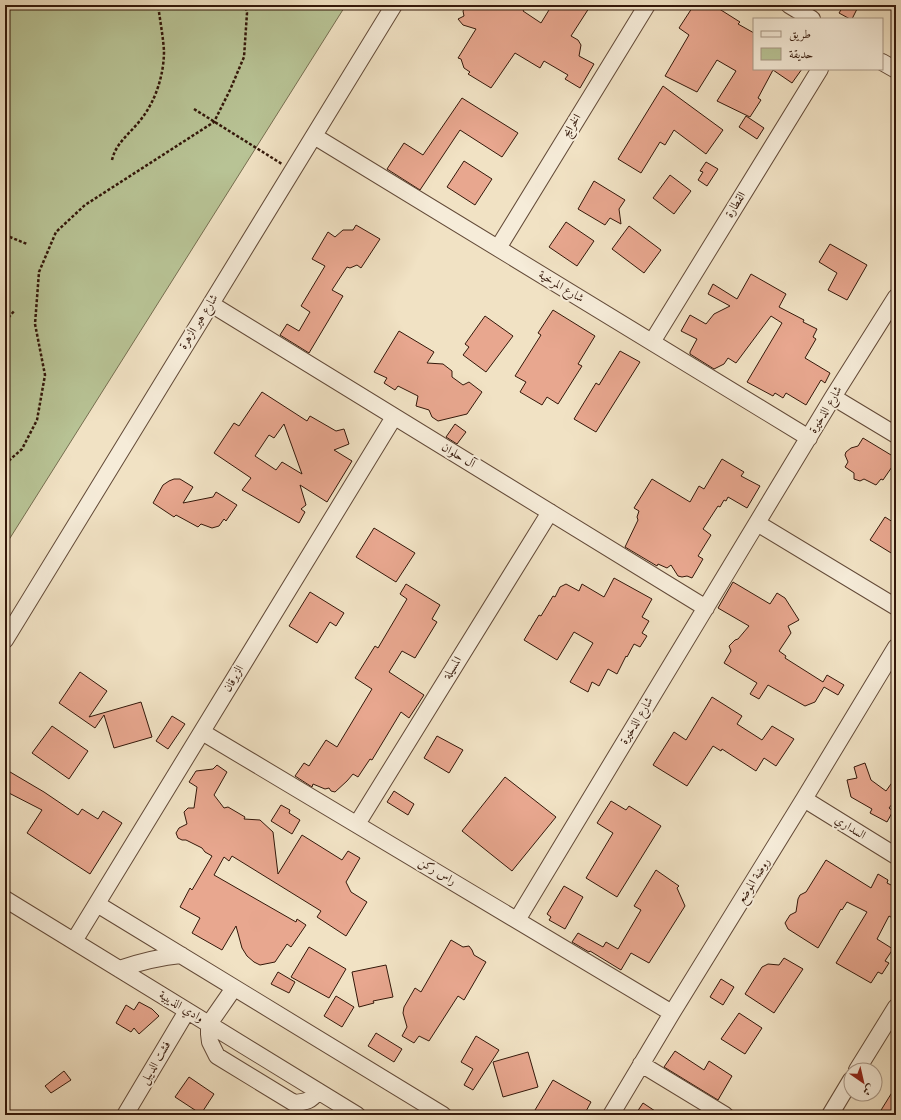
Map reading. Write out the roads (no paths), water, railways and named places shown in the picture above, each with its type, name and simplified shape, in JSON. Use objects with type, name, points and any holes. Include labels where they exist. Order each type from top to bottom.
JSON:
[{"type":"street","name":"شارع هير الزهرة","points":[[5,640],[394,5]]},
{"type":"street","name":"الخرايج","points":[[498,248],[647,5]]},
{"type":"street","points":[[788,5],[810,18]]},
{"type":"street","points":[[883,63],[896,70]]},
{"type":"street","name":"القطارة","points":[[652,342],[819,70]]},
{"type":"street","name":"شارع المرخية","points":[[314,136],[809,438]]},
{"type":"street","name":"شارع الذخيرة","points":[[517,920],[757,523],[896,297]]},
{"type":"street","name":"آل حلوان","points":[[211,304],[706,608]]},
{"type":"street","points":[[834,397],[896,435]]},
{"type":"street","name":"الزبرقان","points":[[74,941],[394,417]]},
{"type":"street","name":"المسيلة","points":[[357,824],[550,512]]},
{"type":"street","points":[[757,523],[896,606]]},
{"type":"street","name":"روضة الموضع","points":[[611,1115],[896,647]]},
{"type":"street","name":"راس ركن","points":[[202,732],[672,1013]]},
{"type":"street","name":"السداري","points":[[804,799],[896,856]]},
{"type":"street","name":"وادي الذيبية","points":[[5,899],[357,1115]]},
{"type":"street","points":[[97,904],[443,1115]]},
{"type":"street","points":[[119,969],[164,956],[181,955]]},
{"type":"street","points":[[234,988],[209,1024],[210,1042],[217,1056],[294,1103],[308,1101],[313,1098],[318,1091]]},
{"type":"street","points":[[862,1062],[896,1007]]},
{"type":"street","name":"فشت الديبل","points":[[125,1115],[187,1011]]},
{"type":"street","points":[[641,1064],[725,1115]]},
{"type":"street","points":[[830,1115],[843,1093]]}]
